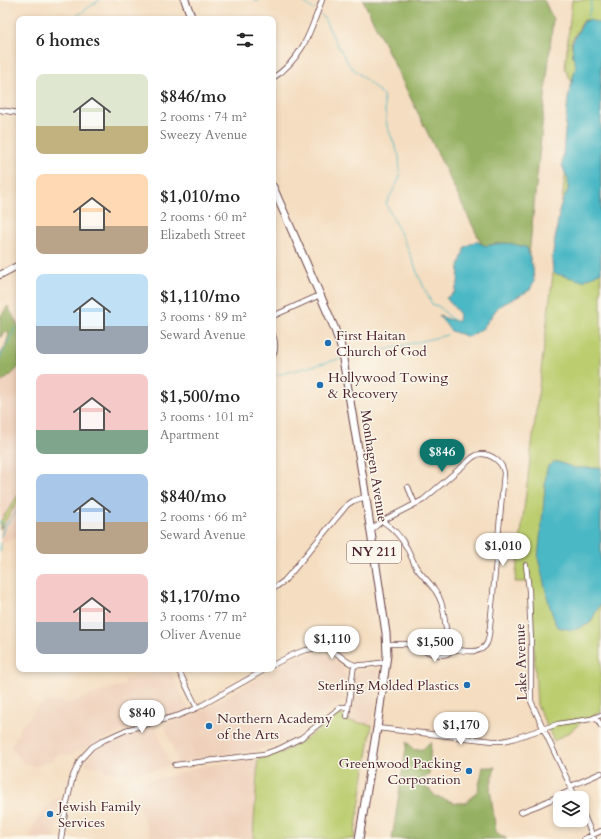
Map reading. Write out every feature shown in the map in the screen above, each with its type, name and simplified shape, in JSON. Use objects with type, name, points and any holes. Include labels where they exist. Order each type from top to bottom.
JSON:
[{"type":"main road","points":[[185,0],[191,16]]},
{"type":"main road","name":"Monhagen Avenue","points":[[276,194],[334,327],[342,350],[387,644],[377,728],[358,839]]},
{"type":"street","points":[[276,76],[293,62],[302,48],[309,35],[322,0]]},
{"type":"street","points":[[0,110],[16,113]]},
{"type":"street","points":[[0,275],[16,267]]},
{"type":"street","points":[[276,315],[320,295]]},
{"type":"street","points":[[370,530],[382,521],[424,500],[477,455],[481,454],[489,456],[497,460],[504,467],[490,628],[486,645],[481,650],[466,651],[454,649],[451,646],[439,597],[416,567],[406,546],[391,526],[382,521]]},
{"type":"street","points":[[408,487],[416,504]]},
{"type":"street","points":[[276,587],[291,573],[347,504],[365,497]]},
{"type":"street","name":"Lake Avenue","points":[[526,565],[529,591],[532,700],[543,728],[573,791]]},
{"type":"street","points":[[387,644],[406,644],[441,655],[447,654],[454,649]]},
{"type":"street","points":[[276,664],[299,653],[317,648],[332,651],[345,661],[354,664],[366,665],[386,662]]},
{"type":"street","points":[[347,716],[354,664]]},
{"type":"street","points":[[179,672],[197,708]]},
{"type":"street","points":[[61,839],[69,788],[80,760],[88,751],[104,740],[126,730],[177,716],[197,708],[261,672]]},
{"type":"street","points":[[175,765],[264,754],[274,751],[302,738],[341,707],[348,707]]},
{"type":"street","points":[[377,728],[503,741],[564,722],[591,720],[599,716],[601,726]]},
{"type":"street","points":[[521,812],[539,805],[601,773]]},
{"type":"street","points":[[589,826],[594,837]]},
{"type":"street","points":[[584,839],[594,837],[601,831]]},
{"type":"shaded area","points":[[16,370],[16,538],[0,544],[0,383]]},
{"type":"shaded area","points":[[316,653],[327,655],[342,666],[345,674],[343,700],[317,717],[300,733],[279,743],[252,751],[199,758],[178,764],[164,723],[189,716],[269,672],[276,672],[276,668],[292,659]]},
{"type":"shaded area","points":[[380,668],[372,725],[348,721],[355,672]]},
{"type":"shaded area","points":[[154,672],[170,672],[189,710],[125,730],[68,755],[59,754],[53,760],[37,766],[30,766],[23,763],[10,747],[22,725],[41,704],[49,701],[67,703],[72,702],[125,684],[124,680]]},
{"type":"shaded area","points":[[155,726],[170,765],[153,771],[120,773],[110,772],[85,764],[89,756],[98,749],[131,733]]},
{"type":"shaded area","points":[[258,759],[253,839],[151,839],[129,782],[162,778],[204,766]]},
{"type":"shaded area","points":[[61,795],[55,839],[31,839],[33,827],[43,810]]},
{"type":"green space","points":[[363,0],[544,0],[553,19],[529,255],[527,248],[500,243],[486,246],[482,245]]},
{"type":"green space","points":[[572,0],[601,0],[601,25],[590,20],[584,20],[571,42],[576,66],[572,82],[565,69]]},
{"type":"green space","points":[[601,53],[601,712],[580,723],[571,731],[554,741],[537,705],[530,582],[515,582],[578,71]]},
{"type":"green space","points":[[8,306],[16,322],[16,370],[0,383],[0,355],[5,347],[9,332],[4,332],[0,338],[0,317]]},
{"type":"green space","points":[[16,498],[16,504],[0,529],[0,522]]},
{"type":"green space","points":[[336,715],[349,715],[348,721],[372,725],[354,839],[253,839],[258,759],[284,751],[304,740]]},
{"type":"green space","points":[[431,741],[429,775],[423,777],[421,785],[430,790],[435,796],[456,803],[466,803],[478,790],[483,767],[495,767],[490,788],[496,832],[507,839],[392,839],[407,742],[414,750],[423,749]]},
{"type":"water","points":[[590,20],[601,24],[601,272],[583,281],[553,273],[552,259],[560,207],[568,190],[568,180],[562,165],[568,98],[576,66],[573,56],[572,43],[584,21]]},
{"type":"water","points":[[476,241],[486,246],[506,243],[527,248],[533,268],[534,281],[530,290],[498,307],[483,328],[469,337],[451,331],[439,316],[458,322],[459,313],[446,298],[454,293],[458,283],[459,266],[465,247]]},
{"type":"water","points":[[554,462],[575,468],[601,468],[601,603],[590,623],[572,630],[557,627],[556,625],[549,604],[538,558],[546,473],[548,466]]},
{"type":"waterway","points":[[76,16],[100,0]]},
{"type":"waterway","points":[[254,0],[258,0]]},
{"type":"waterway","points":[[301,0],[314,10]]},
{"type":"waterway","points":[[590,20],[588,15],[592,0]]},
{"type":"waterway","points":[[321,15],[349,65],[383,95],[387,126],[399,156],[400,177],[386,204],[432,304],[440,307],[449,317],[458,322]]},
{"type":"waterway","points":[[0,358],[15,328]]},
{"type":"waterway","points":[[347,357],[376,352],[447,335]]},
{"type":"waterway","points":[[276,375],[340,359]]},
{"type":"waterway","points":[[1,536],[4,527],[16,513]]},
{"type":"waterway","points":[[0,520],[3,526]]},
{"type":"waterway","points":[[0,552],[1,543]]},
{"type":"place","name":"First Haitan Church of God","points":[[328,343]]},
{"type":"place","name":"Hollywood Towing & Recovery","points":[[320,385]]},
{"type":"place","name":"Sterling Molded Plastics","points":[[467,685]]},
{"type":"place","name":"Northern Academy of the Arts","points":[[209,726]]},
{"type":"place","name":"Greenwood Packing Corporation","points":[[469,771]]},
{"type":"place","name":"Jewish Family Services","points":[[50,814]]}]
